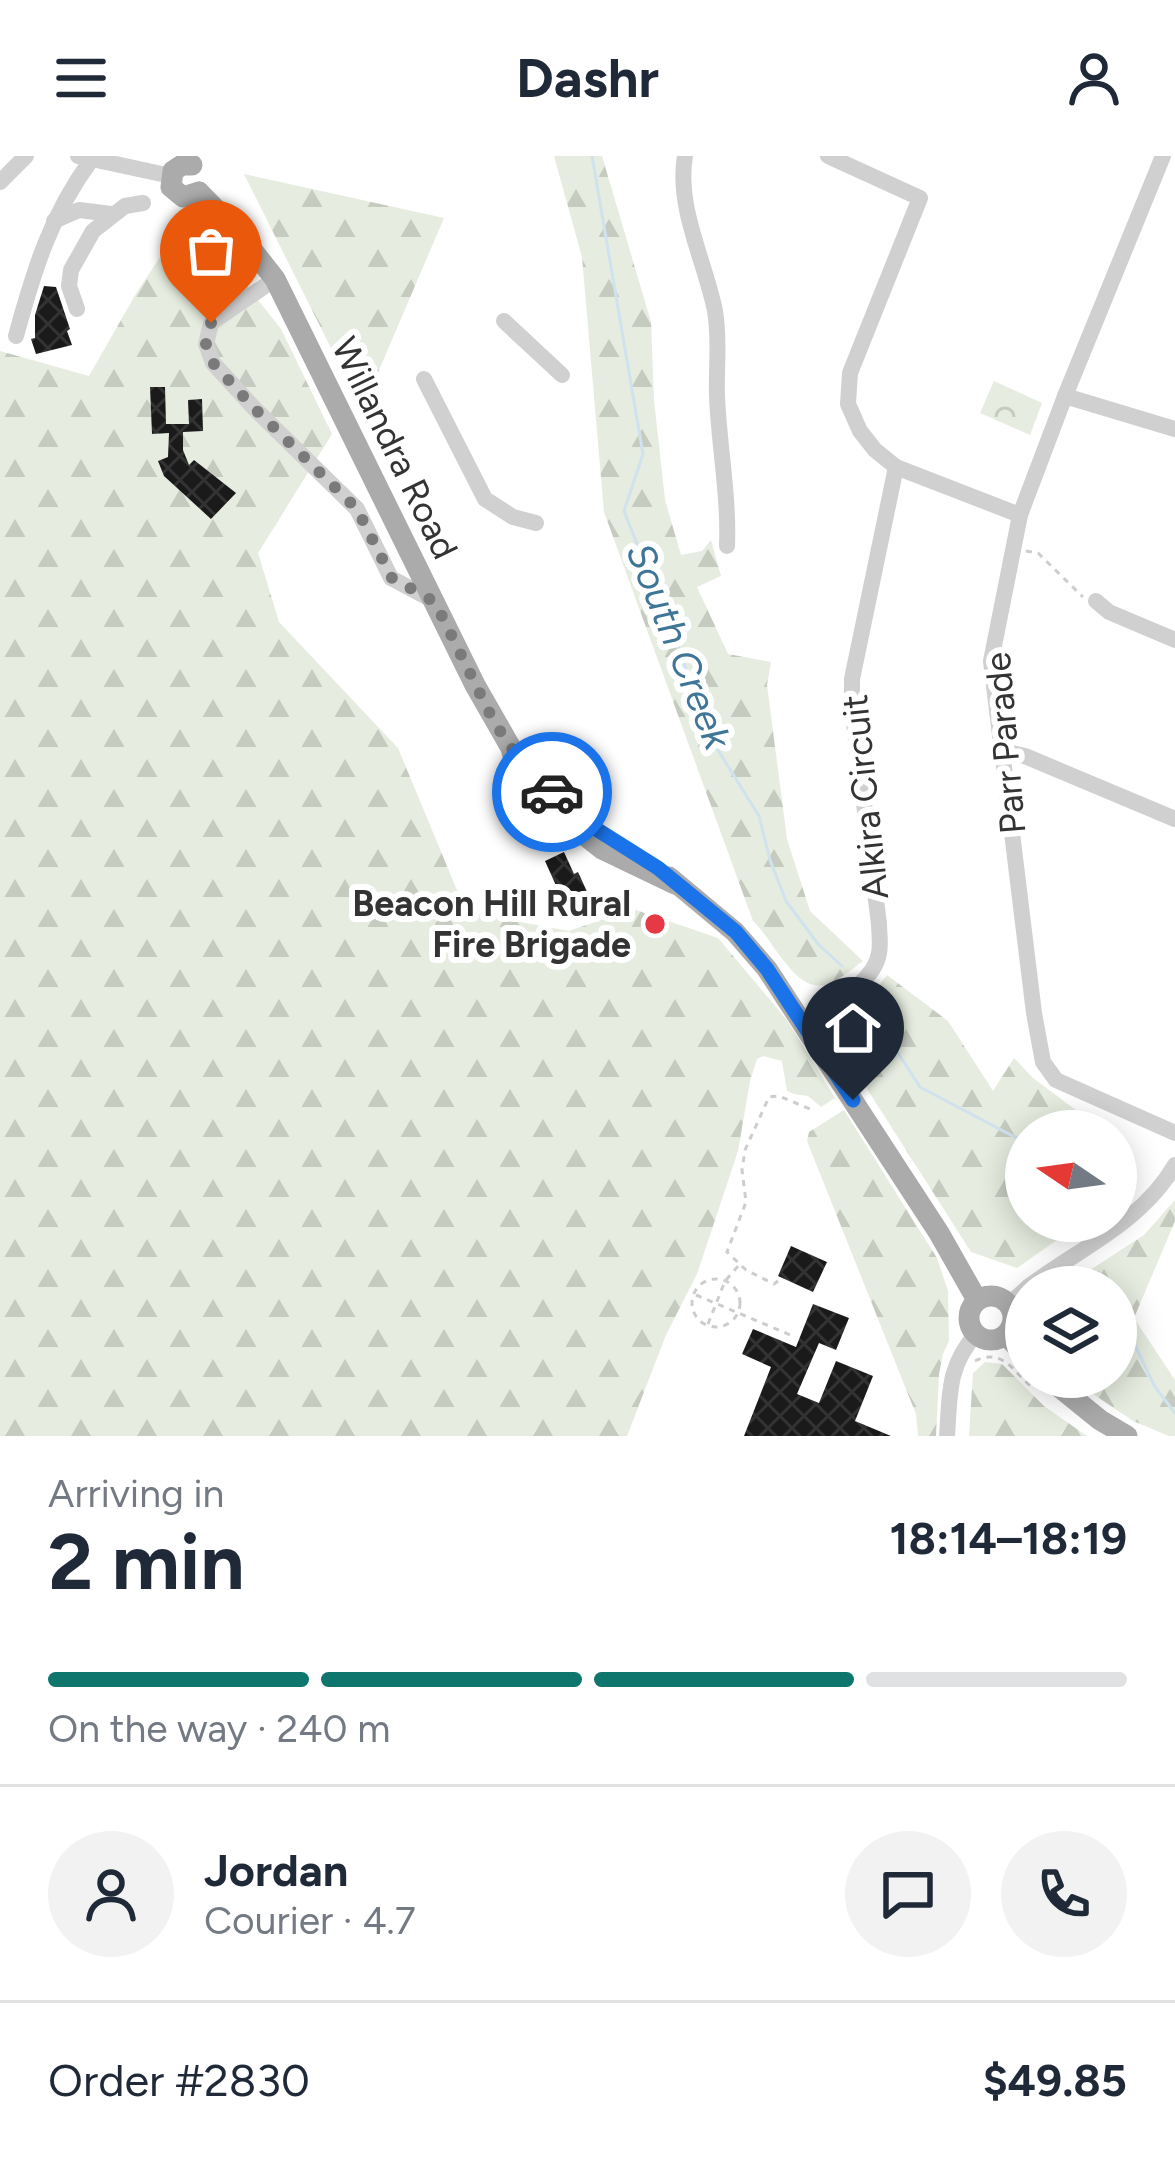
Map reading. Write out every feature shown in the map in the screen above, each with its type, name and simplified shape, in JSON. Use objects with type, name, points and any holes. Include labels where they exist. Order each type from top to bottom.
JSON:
[{"type":"main road","points":[[194,161],[203,180],[199,192],[189,197],[171,187],[171,176],[177,167],[194,161]]},
{"type":"main road","name":"Willandra Road","points":[[199,192],[274,279],[475,685],[511,748],[516,768],[574,830],[675,884],[751,949],[939,1233],[977,1300]]},
{"type":"main road","points":[[1005,1298],[977,1300],[969,1317],[976,1334],[991,1340],[1005,1335]]},
{"type":"main road","points":[[1064,1398],[1127,1436]]},
{"type":"street","points":[[0,182],[26,156]]},
{"type":"street","points":[[685,156],[682,183],[715,310],[727,546]]},
{"type":"street","points":[[828,156],[920,198],[850,373],[848,404],[860,431],[896,467],[1020,515]]},
{"type":"street","name":"Parr Parade","points":[[1163,156],[1020,515],[991,661],[1043,1062],[1056,1080],[1175,1133]]},
{"type":"street","points":[[16,335],[54,221],[85,157],[171,176]]},
{"type":"street","points":[[77,309],[69,286],[71,270],[93,231],[124,206],[143,203]]},
{"type":"street","points":[[54,221],[79,210],[111,214]]},
{"type":"street","points":[[274,279],[211,323],[206,344],[213,363],[357,509],[392,578],[435,602]]},
{"type":"street","points":[[504,321],[562,376]]},
{"type":"street","points":[[424,379],[485,499],[513,518],[536,523]]},
{"type":"street","points":[[1065,396],[1175,429]]},
{"type":"street","name":"Alkira Circuit","points":[[801,1022],[861,983],[880,952],[852,680],[896,467]]},
{"type":"street","points":[[1096,601],[1109,612],[1175,640]]},
{"type":"street","points":[[1003,752],[1025,756],[1175,819]]},
{"type":"street","points":[[1059,1266],[1143,1207],[1175,1165]]},
{"type":"street","points":[[947,1436],[958,1357],[976,1334]]},
{"type":"path","points":[[1012,548],[1038,553],[1082,596],[1096,601]]},
{"type":"path","points":[[778,1281],[774,1284],[739,1265],[727,1249],[746,1202],[745,1150],[769,1097],[776,1095],[809,1109]]},
{"type":"path","points":[[707,1326],[725,1281],[739,1265]]},
{"type":"path","points":[[709,1281],[725,1281],[738,1295],[737,1312],[725,1325],[707,1326],[695,1314],[694,1294],[709,1281]]},
{"type":"path","points":[[694,1294],[794,1337]]},
{"type":"path","points":[[958,1357],[976,1361],[988,1354],[1005,1360]]},
{"type":"green space","points":[[554,156],[602,156],[651,322],[665,500],[681,555],[702,551],[711,540],[721,576],[697,587],[728,654],[771,662],[767,685],[787,839],[810,911],[863,961],[831,983],[807,983],[753,921],[604,512],[582,257]]},
{"type":"green space","points":[[244,174],[444,218],[362,410]]},
{"type":"green space","points":[[189,213],[281,329],[332,434],[258,553],[279,622],[398,748],[466,912],[569,931],[633,909],[718,938],[787,1020],[835,1098],[821,1107],[808,1096],[787,1091],[782,1061],[757,1059],[738,1151],[697,1274],[666,1335],[627,1436],[0,1436],[0,351],[89,376]]},
{"type":"green space","points":[[994,381],[1042,403],[1030,435],[980,413]]},
{"type":"green space","points":[[887,975],[948,1021],[993,1091],[1014,1058],[1076,1110],[1005,1110],[1005,1242],[1054,1242],[1020,1266],[971,1252],[834,1037],[832,1022],[843,1010],[871,996]]},
{"type":"green space","points":[[844,1110],[937,1258],[948,1291],[949,1341],[939,1374],[936,1436],[918,1436],[916,1414],[807,1141],[809,1132]]},
{"type":"green space","points":[[1175,1200],[1175,1221],[1137,1311],[1137,1266],[1096,1266],[1144,1235]]},
{"type":"green space","points":[[1137,1323],[1175,1380],[1175,1436],[1133,1421],[1099,1398],[1137,1398]]},
{"type":"green space","points":[[985,1362],[1002,1364],[1005,1398],[1036,1398],[1087,1436],[969,1436],[973,1373]]},
{"type":"building","points":[[44,286],[56,287],[72,345],[36,354],[31,339],[35,338],[35,315]]},
{"type":"building","points":[[150,387],[165,387],[166,424],[189,424],[188,400],[202,399],[203,431],[183,432],[183,450],[189,465],[194,460],[236,493],[211,519],[164,476],[158,461],[168,457],[169,433],[152,434]]},
{"type":"building","points":[[564,852],[595,909],[571,919],[545,861]]},
{"type":"building","points":[[791,1246],[827,1262],[813,1292],[778,1276]]},
{"type":"building","points":[[813,1304],[849,1318],[836,1350],[819,1343],[797,1394],[819,1403],[836,1361],[873,1376],[855,1421],[891,1436],[744,1436],[771,1367],[742,1354],[753,1329],[796,1347]]},
{"type":"waterway","name":"South Creek","points":[[592,156],[643,454],[624,511],[718,750],[759,816],[786,901],[818,944],[842,966]]},
{"type":"waterway","name":"South Creek","points":[[869,1008],[920,1087],[1005,1132]]},
{"type":"waterway","name":"South Creek","points":[[1137,1350],[1155,1387],[1175,1413]]},
{"type":"way so far","points":[[211,323],[206,344],[213,363],[357,509],[392,578],[435,602],[493,720],[511,748],[552,792]]},
{"type":"place","name":"Beacon Hill Rural Fire Brigade","points":[[655,924]]},
{"type":"route","points":[[552,792],[585,822],[658,868],[736,932],[767,969],[853,1100]]}]
